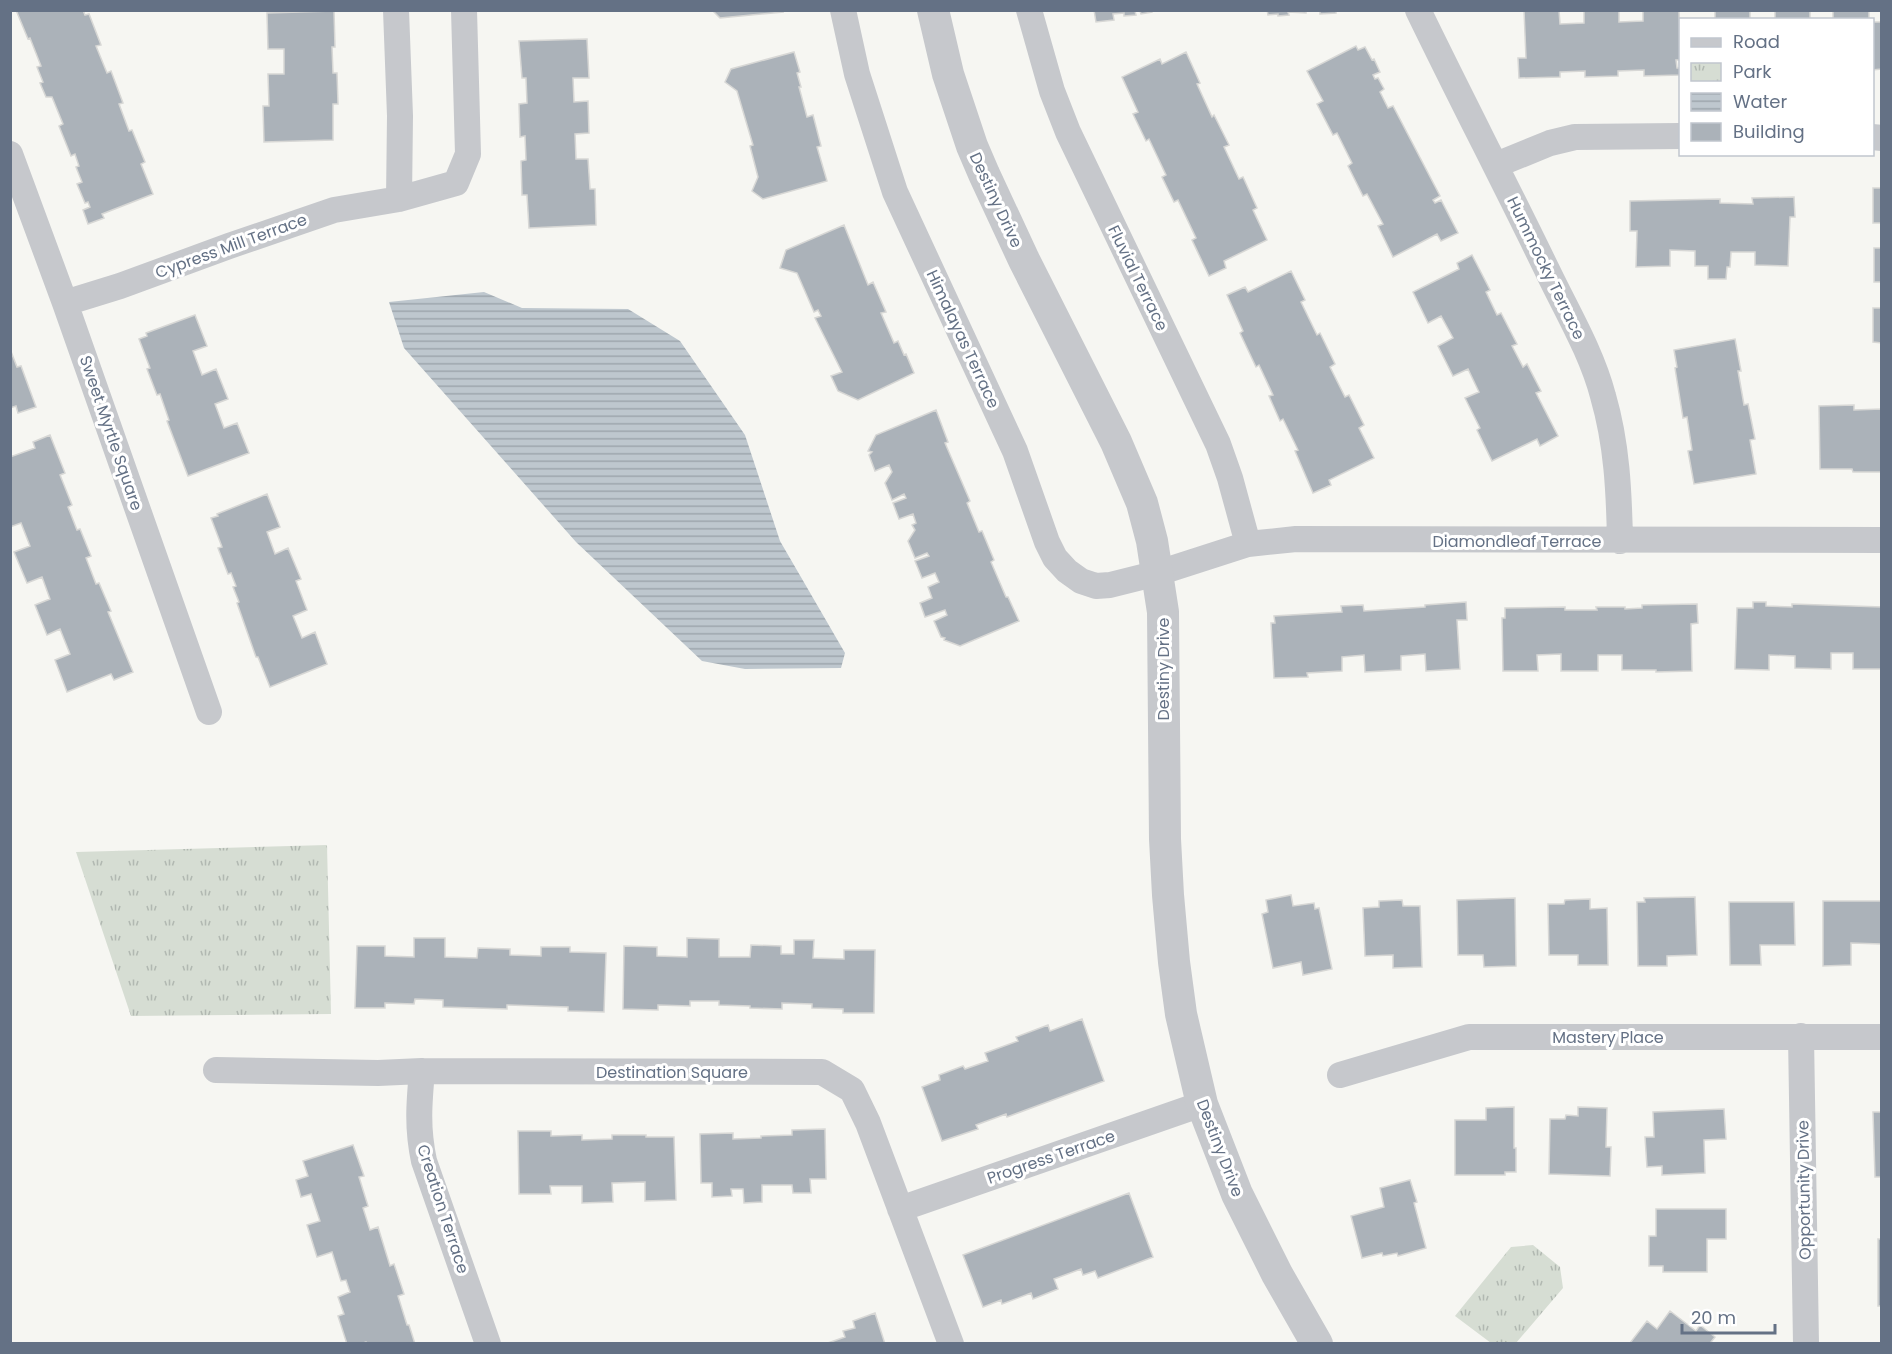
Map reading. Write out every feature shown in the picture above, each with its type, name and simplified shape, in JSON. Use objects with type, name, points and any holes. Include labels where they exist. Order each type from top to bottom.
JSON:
[{"type":"street","points":[[396,10],[400,116],[399,199]]},
{"type":"street","name":"Cypress Mill Terrace","points":[[65,303],[120,286],[334,210],[399,199],[456,183],[468,154],[464,10]]},
{"type":"street","name":"Himalayas Terrace","points":[[843,10],[857,74],[895,192],[1015,451],[1047,542],[1055,558],[1066,571],[1081,581],[1096,586],[1110,585],[1158,573]]},
{"type":"street","name":"Destiny Drive","points":[[933,10],[948,74],[972,146],[1024,260],[1134,481],[1149,529],[1158,573],[1164,626],[1164,799],[1168,895],[1181,1014],[1202,1104],[1237,1194],[1276,1274],[1317,1344]]},
{"type":"street","name":"Fluvial Terrace","points":[[1029,10],[1052,91],[1068,132],[1218,444],[1248,544]]},
{"type":"street","name":"Hummocky Terrace","points":[[1418,10],[1585,349],[1603,395],[1615,455],[1620,541]]},
{"type":"street","points":[[1496,165],[1550,143],[1575,137],[1679,136]]},
{"type":"street","name":"Sweet Myrtle Square","points":[[10,154],[209,712]]},
{"type":"street","name":"Diamondleaf Terrace","points":[[1158,573],[1248,544],[1296,539],[1881,540]]},
{"type":"street","name":"Opportunity Drive","points":[[1801,1036],[1806,1344]]},
{"type":"street","name":"Mastery Place","points":[[1340,1075],[1469,1037],[1881,1037]]},
{"type":"street","name":"Destination Square","points":[[216,1071],[822,1072],[852,1090],[868,1123],[951,1344]]},
{"type":"street","name":"Creation Terrace","points":[[422,1071],[419,1136],[424,1161],[488,1344]]},
{"type":"street","name":"Progress Terrace","points":[[900,1209],[1202,1104]]},
{"type":"green space","points":[[327,845],[331,1014],[131,1016],[76,852]]},
{"type":"green space","points":[[1533,1245],[1560,1267],[1563,1288],[1516,1343],[1491,1343],[1455,1316],[1511,1247]]},
{"type":"water","points":[[484,292],[522,308],[628,309],[680,341],[745,435],[780,541],[845,653],[841,668],[745,669],[702,661],[576,542],[404,348],[389,302]]},
{"type":"building","points":[[16,10],[83,10],[85,15],[89,14],[101,45],[96,46],[107,73],[111,71],[123,103],[119,104],[129,131],[132,130],[145,162],[141,164],[153,194],[102,214],[104,218],[88,224],[83,210],[90,207],[88,202],[85,203],[77,184],[82,182],[76,167],[79,166],[75,154],[71,156],[59,126],[63,124],[52,97],[46,97],[40,83],[43,82],[37,67],[41,66]]},
{"type":"building","points":[[712,10],[782,10],[783,12],[720,18]]},
{"type":"building","points":[[1094,10],[1152,10],[1152,12],[1141,14],[1140,11],[1135,11],[1136,15],[1124,16],[1124,13],[1113,14],[1114,20],[1096,22]]},
{"type":"building","points":[[1267,10],[1306,10],[1306,13],[1288,12],[1289,15],[1278,16],[1278,14],[1268,15]]},
{"type":"building","points":[[1320,10],[1336,10],[1336,13],[1320,14]]},
{"type":"building","points":[[1524,10],[1559,10],[1560,24],[1584,23],[1584,10],[1619,10],[1619,22],[1643,21],[1643,10],[1679,10],[1679,60],[1676,60],[1679,75],[1644,76],[1644,70],[1618,71],[1618,76],[1585,77],[1585,71],[1560,72],[1560,77],[1519,78],[1518,58],[1526,58]]},
{"type":"building","points":[[1715,10],[1750,10],[1750,18],[1715,18]]},
{"type":"building","points":[[1775,10],[1810,10],[1810,18],[1775,18]]},
{"type":"building","points":[[1833,10],[1869,10],[1869,18],[1833,18]]},
{"type":"building","points":[[334,11],[333,73],[337,73],[338,104],[333,104],[333,140],[264,142],[263,106],[269,106],[268,74],[284,74],[284,49],[268,49],[267,13]]},
{"type":"building","points":[[1874,22],[1882,22],[1882,69],[1874,70]]},
{"type":"building","points":[[587,39],[589,78],[573,78],[574,102],[588,101],[589,133],[575,134],[576,159],[588,159],[590,189],[595,189],[596,225],[529,228],[527,195],[522,195],[521,161],[526,160],[525,136],[520,137],[519,104],[527,103],[526,78],[522,78],[519,41]]},
{"type":"building","points":[[1356,46],[1358,50],[1365,47],[1372,60],[1374,59],[1380,72],[1373,75],[1375,79],[1378,78],[1384,89],[1380,92],[1388,108],[1393,106],[1440,196],[1433,200],[1435,203],[1441,200],[1458,233],[1441,241],[1437,234],[1393,257],[1378,226],[1383,224],[1367,194],[1363,196],[1348,166],[1352,163],[1337,133],[1333,135],[1317,104],[1323,101],[1307,71]]},
{"type":"building","points":[[794,52],[800,72],[797,73],[801,87],[799,87],[807,117],[813,115],[821,146],[817,147],[827,181],[763,199],[752,191],[758,177],[750,146],[753,145],[737,91],[725,82],[731,69]]},
{"type":"building","points":[[1186,52],[1212,117],[1214,115],[1229,145],[1224,147],[1239,179],[1243,177],[1257,208],[1253,210],[1267,240],[1224,261],[1226,268],[1209,276],[1192,240],[1196,238],[1178,200],[1174,202],[1162,177],[1166,175],[1149,139],[1146,141],[1133,114],[1138,112],[1122,77],[1160,59],[1162,64]]},
{"type":"building","points":[[1873,188],[1882,188],[1882,223],[1873,223]]},
{"type":"building","points":[[1794,197],[1795,217],[1790,217],[1788,266],[1755,265],[1755,252],[1731,252],[1726,279],[1708,279],[1708,266],[1695,266],[1695,251],[1670,250],[1670,266],[1636,267],[1637,231],[1630,231],[1630,201],[1720,199],[1720,203],[1753,204],[1752,198]]},
{"type":"building","points":[[844,225],[868,285],[873,282],[886,312],[881,313],[894,343],[898,341],[914,373],[858,400],[838,391],[831,376],[842,372],[815,318],[821,316],[818,310],[814,312],[797,273],[780,268],[786,250]]},
{"type":"building","points":[[1874,248],[1882,248],[1882,282],[1874,282]]},
{"type":"building","points":[[1472,255],[1490,290],[1486,292],[1497,315],[1501,313],[1517,344],[1512,346],[1523,367],[1527,364],[1541,391],[1536,393],[1558,436],[1540,446],[1537,439],[1492,461],[1477,430],[1480,428],[1465,398],[1479,392],[1468,369],[1453,376],[1438,346],[1453,338],[1441,316],[1428,323],[1413,292],[1459,269],[1457,263]]},
{"type":"building","points":[[1291,271],[1305,300],[1301,302],[1317,335],[1320,333],[1335,364],[1330,367],[1345,397],[1349,395],[1364,425],[1359,428],[1374,458],[1329,480],[1331,485],[1313,493],[1295,451],[1298,450],[1283,419],[1280,421],[1269,396],[1273,395],[1259,365],[1256,367],[1240,333],[1243,331],[1227,295],[1245,287],[1248,292]]},
{"type":"building","points":[[1873,308],[1882,308],[1882,343],[1873,342]]},
{"type":"building","points":[[195,315],[207,346],[193,351],[202,375],[216,369],[228,399],[215,404],[224,428],[237,423],[249,453],[188,476],[167,421],[169,420],[160,394],[157,395],[147,369],[150,368],[139,339],[147,336],[146,333]]},
{"type":"building","points":[[1735,339],[1744,405],[1748,404],[1755,439],[1750,440],[1756,474],[1694,484],[1688,451],[1692,450],[1687,417],[1683,418],[1674,350]]},
{"type":"building","points":[[10,349],[17,367],[21,366],[36,407],[18,413],[16,406],[10,408]]},
{"type":"building","points":[[1854,405],[1854,410],[1882,409],[1882,472],[1820,469],[1819,406]]},
{"type":"building","points":[[936,410],[948,442],[945,443],[970,501],[967,503],[979,532],[982,531],[994,560],[991,562],[1019,621],[960,646],[944,640],[945,638],[941,637],[934,621],[947,615],[945,610],[925,617],[920,603],[932,598],[928,587],[939,582],[935,573],[922,578],[915,561],[929,556],[927,553],[915,558],[908,541],[915,530],[912,525],[916,523],[913,514],[899,519],[893,503],[906,498],[904,494],[892,500],[885,483],[892,472],[889,465],[875,471],[869,455],[872,452],[868,451],[876,435]]},
{"type":"building","points":[[50,435],[65,473],[60,475],[72,505],[68,507],[91,556],[86,558],[96,584],[99,583],[111,611],[108,612],[133,672],[114,680],[111,674],[67,692],[55,660],[70,654],[60,629],[47,635],[35,605],[50,599],[42,577],[27,583],[14,552],[30,546],[21,523],[10,527],[10,457],[35,448],[33,442]]},
{"type":"building","points":[[267,494],[280,527],[267,532],[275,554],[288,548],[301,579],[296,581],[307,610],[293,616],[302,638],[315,632],[327,664],[270,687],[258,657],[256,657],[237,603],[239,602],[233,587],[236,586],[231,573],[228,574],[218,548],[222,547],[211,518]]},
{"type":"building","points":[[1466,602],[1467,620],[1457,620],[1460,669],[1426,671],[1425,654],[1401,656],[1401,670],[1365,672],[1364,655],[1342,657],[1342,671],[1307,673],[1308,677],[1274,678],[1271,623],[1275,623],[1274,616],[1342,612],[1341,606],[1363,605],[1364,611]]},
{"type":"building","points":[[1753,602],[1766,602],[1766,606],[1792,607],[1792,604],[1882,607],[1882,669],[1853,669],[1853,653],[1831,653],[1831,669],[1795,668],[1795,656],[1769,655],[1769,670],[1735,669],[1737,608],[1753,608]]},
{"type":"building","points":[[1697,604],[1698,623],[1691,624],[1692,671],[1622,670],[1622,655],[1598,655],[1598,671],[1561,671],[1561,654],[1537,655],[1538,671],[1503,671],[1502,618],[1505,618],[1505,608],[1565,607],[1565,610],[1597,610],[1596,607],[1625,607],[1625,609],[1642,608],[1642,605]]},
{"type":"building","points":[[1291,895],[1293,906],[1314,903],[1315,909],[1319,908],[1332,969],[1303,975],[1301,962],[1273,968],[1262,914],[1268,912],[1266,900]]},
{"type":"building","points":[[1695,897],[1697,955],[1667,956],[1667,966],[1638,966],[1637,902],[1645,902],[1644,898]]},
{"type":"building","points":[[1515,898],[1516,966],[1484,967],[1483,955],[1458,955],[1457,900]]},
{"type":"building","points":[[1590,899],[1590,909],[1607,908],[1608,965],[1578,965],[1578,955],[1549,955],[1548,904],[1564,904],[1565,900]]},
{"type":"building","points":[[1402,900],[1403,906],[1420,906],[1422,967],[1393,968],[1393,955],[1365,956],[1363,908],[1379,907],[1379,901]]},
{"type":"building","points":[[1823,901],[1882,901],[1882,944],[1851,943],[1851,965],[1823,966]]},
{"type":"building","points":[[1729,902],[1794,902],[1795,945],[1760,945],[1761,965],[1730,965]]},
{"type":"building","points":[[414,938],[445,938],[445,957],[477,958],[478,948],[510,949],[510,955],[541,956],[541,947],[570,947],[570,952],[606,953],[604,1012],[568,1011],[568,1007],[507,1005],[507,1009],[443,1007],[443,1000],[415,999],[414,1004],[385,1003],[385,1008],[355,1008],[357,946],[385,946],[385,956],[414,957]]},
{"type":"building","points":[[687,938],[719,939],[719,957],[750,957],[751,945],[781,946],[781,954],[794,954],[794,940],[814,940],[813,958],[844,959],[844,950],[875,950],[874,1013],[843,1013],[843,1009],[812,1008],[812,1004],[782,1003],[782,1009],[750,1008],[750,1006],[719,1005],[719,1001],[690,1001],[690,1006],[658,1005],[658,1010],[623,1009],[624,946],[657,947],[657,956],[687,957]]},
{"type":"building","points":[[1082,1019],[1104,1081],[1007,1117],[1006,1114],[976,1125],[978,1129],[942,1141],[922,1087],[940,1080],[939,1075],[963,1066],[965,1069],[988,1061],[985,1053],[1018,1041],[1016,1037],[1048,1025],[1050,1031]]},
{"type":"building","points":[[1514,1107],[1516,1172],[1505,1172],[1505,1175],[1455,1175],[1455,1120],[1486,1120],[1486,1108]]},
{"type":"building","points":[[1578,1107],[1607,1108],[1606,1147],[1611,1147],[1610,1176],[1549,1174],[1550,1119],[1565,1119],[1566,1115],[1578,1116]]},
{"type":"building","points":[[1724,1109],[1726,1139],[1704,1140],[1705,1173],[1662,1175],[1662,1166],[1647,1167],[1645,1137],[1654,1137],[1653,1112]]},
{"type":"building","points":[[1873,1112],[1882,1112],[1882,1177],[1875,1177]]},
{"type":"building","points":[[825,1129],[826,1179],[810,1179],[811,1193],[793,1193],[792,1185],[762,1185],[762,1202],[744,1203],[743,1189],[731,1189],[732,1196],[712,1197],[712,1183],[701,1183],[700,1134],[733,1133],[733,1139],[761,1138],[761,1136],[792,1135],[792,1130]]},
{"type":"building","points":[[518,1131],[551,1131],[551,1136],[582,1135],[582,1140],[612,1139],[612,1135],[674,1137],[676,1200],[645,1201],[645,1182],[612,1183],[613,1202],[582,1203],[582,1186],[550,1186],[551,1194],[519,1194]]},
{"type":"building","points":[[353,1145],[364,1176],[359,1177],[368,1206],[363,1208],[370,1230],[378,1227],[390,1266],[394,1264],[404,1294],[398,1296],[415,1344],[367,1344],[366,1342],[347,1344],[338,1316],[344,1314],[338,1297],[350,1292],[346,1280],[341,1281],[332,1252],[317,1257],[307,1225],[320,1221],[311,1194],[301,1197],[296,1180],[308,1176],[303,1161]]},
{"type":"building","points":[[1410,1180],[1426,1248],[1398,1256],[1397,1253],[1383,1256],[1382,1253],[1362,1258],[1351,1216],[1384,1207],[1380,1188]]},
{"type":"building","points":[[1129,1193],[1153,1257],[1098,1278],[1095,1271],[1083,1275],[1081,1269],[1054,1279],[1058,1289],[1033,1299],[1031,1293],[1002,1304],[1001,1300],[983,1307],[963,1255]]},
{"type":"building","points":[[1656,1209],[1726,1209],[1726,1239],[1707,1239],[1707,1272],[1663,1272],[1663,1266],[1649,1266],[1649,1236],[1656,1236]]},
{"type":"building","points":[[1878,1239],[1882,1239],[1882,1306],[1878,1306]]},
{"type":"building","points":[[1670,1311],[1696,1331],[1700,1325],[1715,1337],[1711,1342],[1714,1344],[1630,1343],[1647,1321],[1657,1329]]},
{"type":"building","points":[[875,1313],[885,1344],[825,1344],[845,1337],[843,1331],[855,1328],[853,1321]]}]
